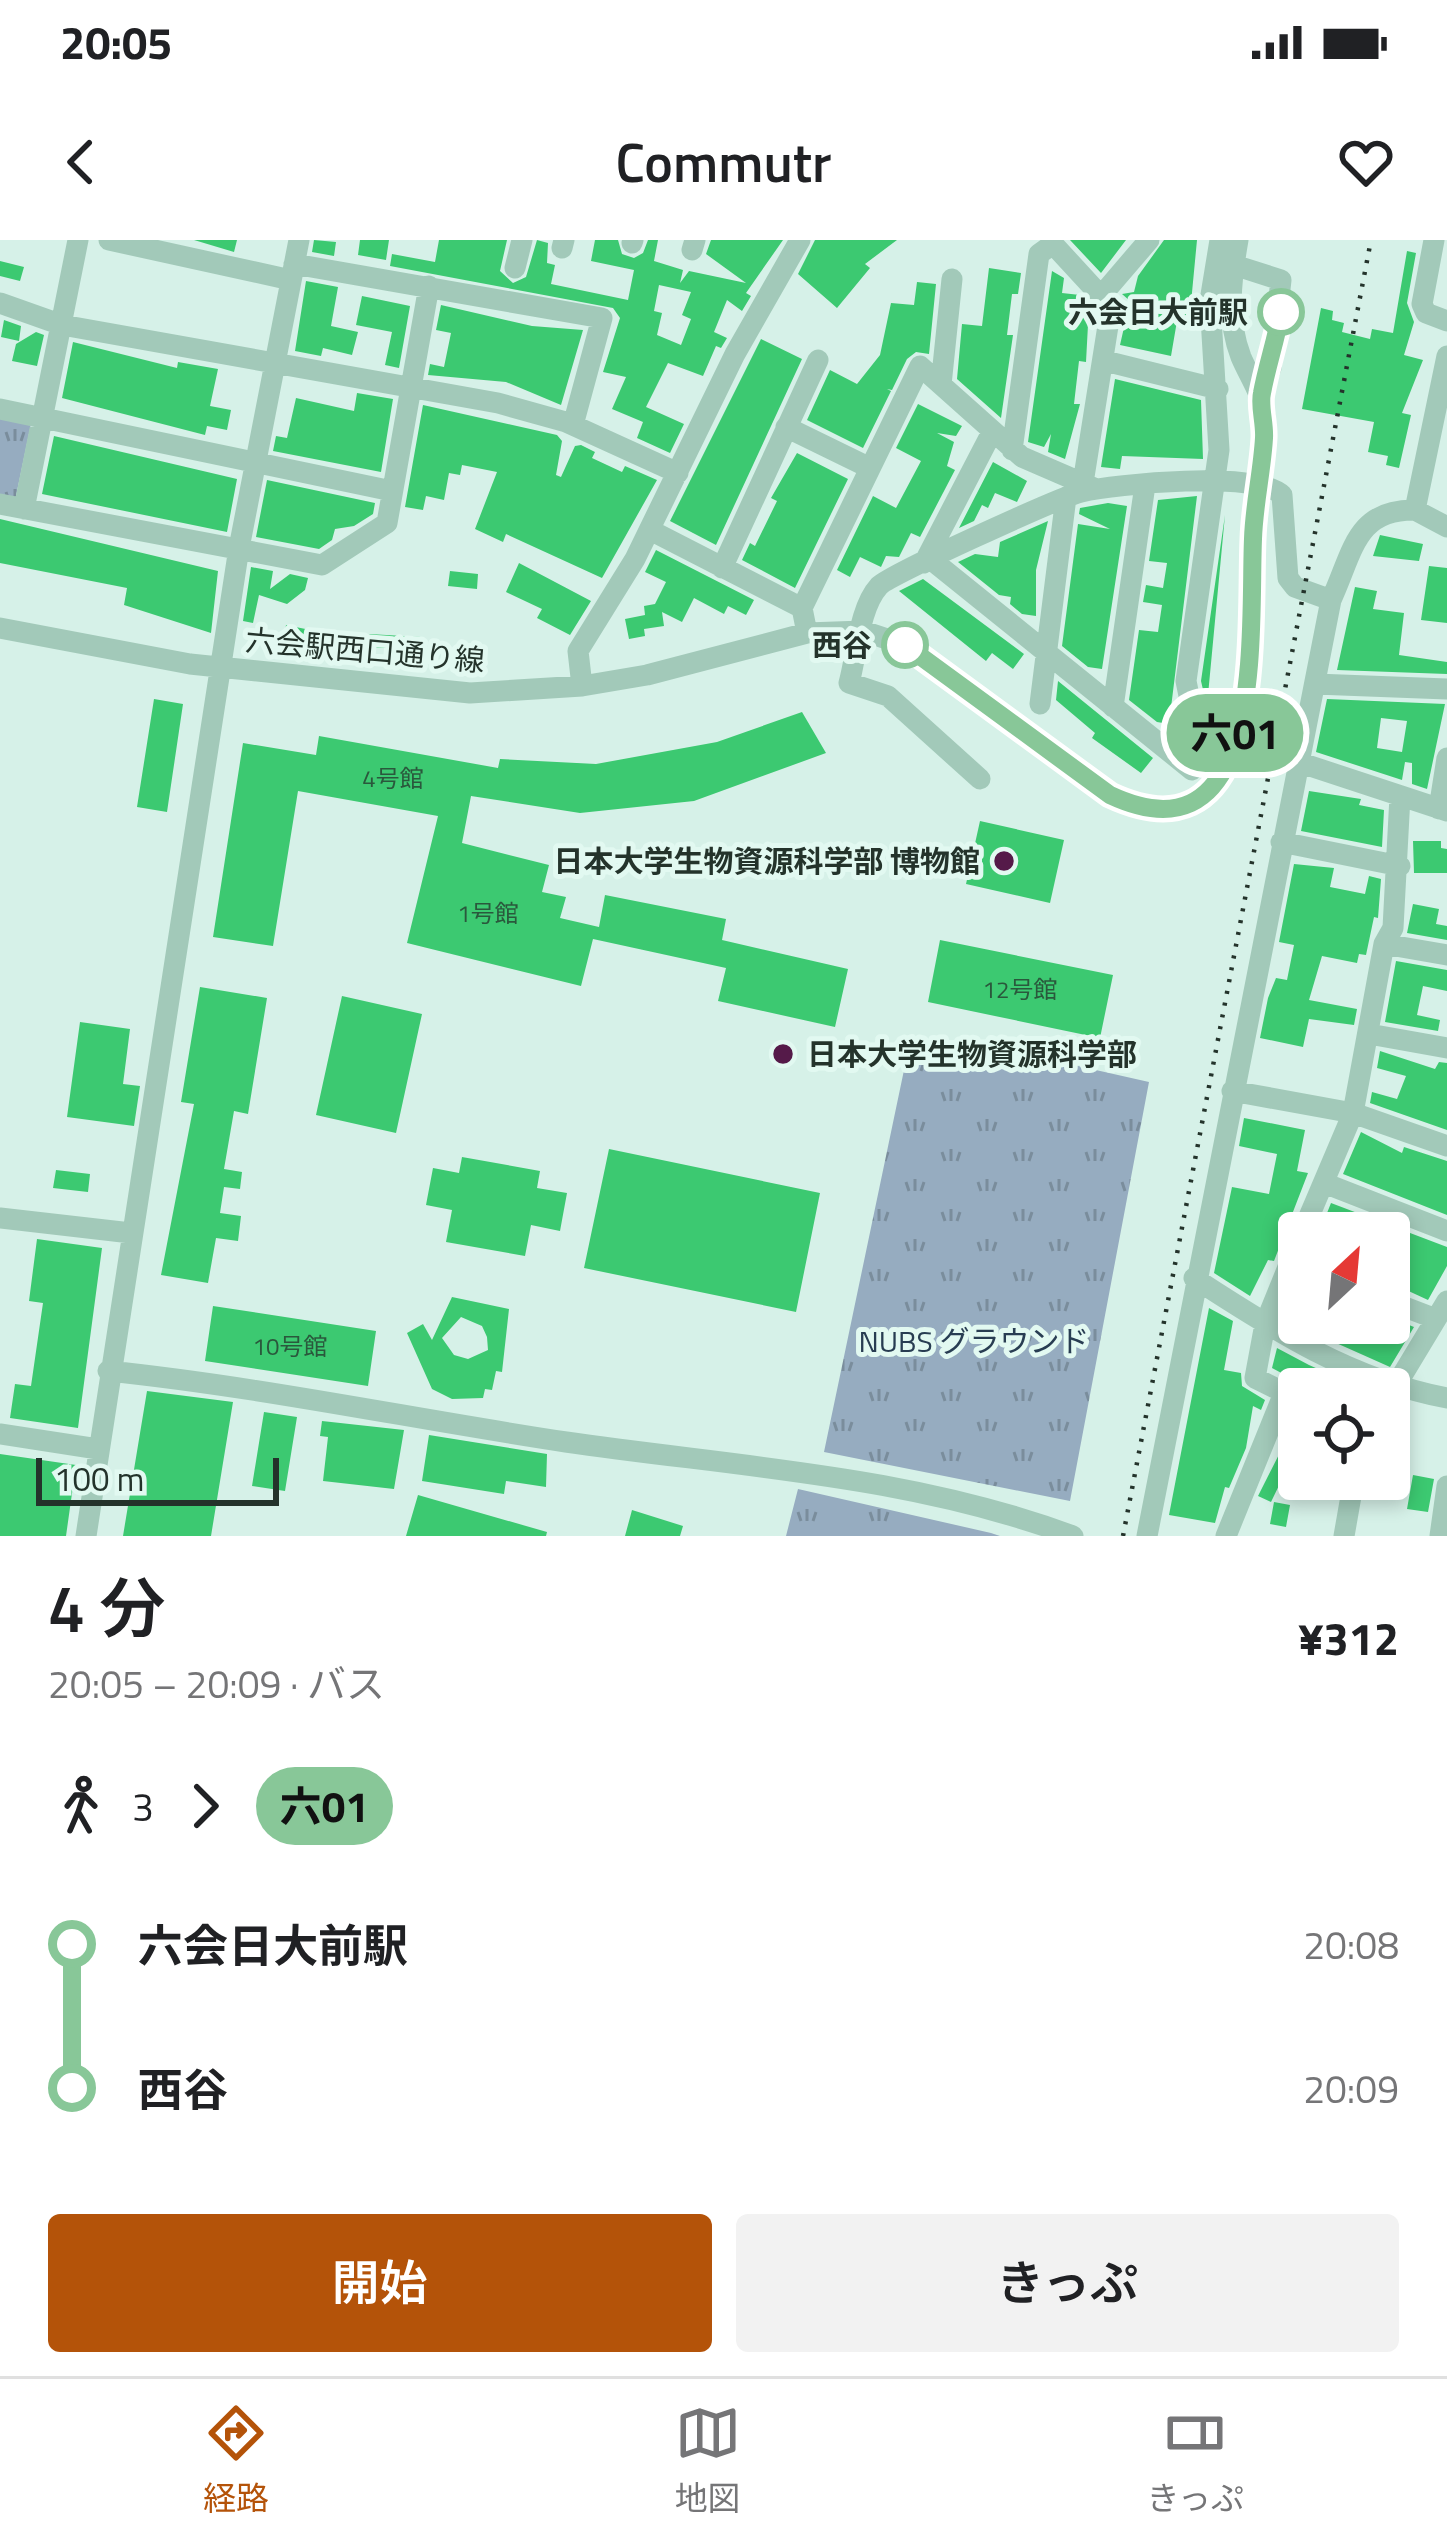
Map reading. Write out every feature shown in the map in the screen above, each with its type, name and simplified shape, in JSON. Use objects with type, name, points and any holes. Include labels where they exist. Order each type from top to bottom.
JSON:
[{"type":"street","points":[[24,509],[78,240]]},
{"type":"street","points":[[110,240],[292,272],[429,286],[602,318],[573,425]]},
{"type":"street","points":[[86,1536],[239,548],[299,240]]},
{"type":"street","points":[[515,268],[522,240]]},
{"type":"street","points":[[583,686],[578,651],[650,530],[755,314],[800,240]]},
{"type":"street","points":[[1101,296],[1149,240]]},
{"type":"street","points":[[1198,740],[1186,681],[1215,482],[1218,389],[1210,302],[1220,240]]},
{"type":"street","points":[[1238,240],[1234,337],[1260,397]]},
{"type":"street","points":[[1434,240],[1422,304],[1426,313],[1447,321],[1447,304]]},
{"type":"street","points":[[1012,450],[1039,254],[1053,244],[1111,307],[1082,490],[1040,704]]},
{"type":"street","points":[[1234,265],[1281,280],[1275,347],[1260,397]]},
{"type":"street","points":[[940,385],[952,279]]},
{"type":"street","points":[[0,503],[322,565],[381,532],[429,286]]},
{"type":"street","points":[[0,303],[62,325],[411,387],[573,425],[678,472]]},
{"type":"street","points":[[1415,510],[1447,356]]},
{"type":"street","points":[[722,568],[818,360]]},
{"type":"street","points":[[1105,361],[1218,389]]},
{"type":"street","points":[[807,633],[802,608],[920,365],[1012,450],[1082,490]]},
{"type":"street","name":"六会駅西口通り線","points":[[0,628],[221,668],[470,693],[583,686],[701,662],[807,633],[863,631],[905,645],[1110,795],[1139,809],[1166,811],[1202,799],[1227,764],[1251,667],[1265,417],[1260,397]]},
{"type":"street","points":[[0,409],[392,490]]},
{"type":"street","points":[[786,427],[870,467]]},
{"type":"street","points":[[928,560],[992,432]]},
{"type":"street","points":[[980,779],[888,696],[849,682],[867,606],[881,583],[1082,490],[1215,482],[1275,488],[1286,500],[1288,578],[1295,587],[1330,600]]},
{"type":"street","points":[[1114,707],[1145,485]]},
{"type":"street","points":[[1148,1536],[1194,1278],[1330,600],[1368,520],[1381,511],[1415,510],[1447,527]]},
{"type":"street","points":[[650,530],[802,608]]},
{"type":"street","points":[[928,560],[1192,770]]},
{"type":"street","points":[[1315,684],[1447,689]]},
{"type":"street","points":[[1295,761],[1443,810],[1447,758]]},
{"type":"street","points":[[1312,1212],[1353,1113],[1384,944],[1393,928],[1400,866],[1400,796]]},
{"type":"street","points":[[1280,842],[1400,866]]},
{"type":"street","points":[[1384,944],[1447,956]]},
{"type":"street","points":[[1369,1034],[1447,1048]]},
{"type":"street","points":[[1232,1091],[1353,1113],[1447,1146]]},
{"type":"street","points":[[1324,1183],[1447,1231]]},
{"type":"street","points":[[0,1218],[131,1233]]},
{"type":"street","points":[[1194,1278],[1344,1368]]},
{"type":"street","points":[[1278,1296],[1264,1324],[1255,1378],[1278,1390]]},
{"type":"street","points":[[1408,1368],[1442,1310],[1410,1305]]},
{"type":"street","points":[[108,1371],[875,1482],[986,1506],[1073,1536]]},
{"type":"street","points":[[1410,1395],[1447,1398]]},
{"type":"street","points":[[1226,1536],[1278,1424]]},
{"type":"street","points":[[0,1433],[98,1449]]},
{"type":"street","points":[[1439,1536],[1446,1499]]},
{"type":"street","points":[[1344,1536],[1350,1500]]},
{"type":"green space","points":[[0,413],[32,419],[15,501],[0,498]]},
{"type":"green space","name":"NUBS グラウンド","points":[[963,1040],[1149,1082],[1070,1501],[824,1452],[908,1051]]},
{"type":"green space","points":[[798,1489],[991,1533],[1000,1536],[786,1536]]},
{"type":"building","points":[[194,240],[237,240],[234,252]]},
{"type":"building","points":[[314,240],[336,242],[334,256],[312,252]]},
{"type":"building","points":[[360,240],[389,240],[386,260],[358,255]]},
{"type":"building","points":[[439,240],[507,240],[500,271],[513,283],[526,277],[537,240],[548,243],[547,263],[555,265],[551,284],[628,300],[634,270],[591,261],[595,240],[618,240],[622,254],[634,258],[643,253],[648,240],[658,240],[654,261],[683,270],[680,283],[689,271],[746,283],[706,254],[711,240],[783,240],[746,293],[751,296],[742,311],[727,300],[714,332],[727,338],[721,348],[716,346],[703,376],[668,363],[646,407],[684,424],[670,453],[637,438],[643,422],[612,409],[626,377],[603,372],[620,318],[613,308],[390,266],[392,254],[435,262]],"holes":[[[659,285],[691,292],[682,315],[691,319],[681,345],[657,335],[662,313],[654,311]]]},
{"type":"building","points":[[815,240],[897,240],[865,264],[870,268],[837,308],[798,274]]},
{"type":"building","points":[[1070,240],[1126,240],[1101,273]]},
{"type":"building","points":[[1164,240],[1197,240],[1189,324],[1177,321],[1171,356],[1120,345],[1130,301],[1122,294],[1134,292],[1138,276]]},
{"type":"building","points":[[1407,251],[1416,253],[1407,303],[1414,322],[1404,355],[1423,360],[1402,413],[1411,415],[1399,468],[1386,465],[1388,456],[1368,452],[1374,422],[1302,409],[1321,308],[1333,311],[1332,320],[1344,323],[1342,332],[1370,339],[1372,329],[1393,333]]},
{"type":"building","points":[[0,261],[24,267],[20,281],[0,276]]},
{"type":"building","points":[[989,268],[1021,273],[1018,294],[1012,294],[1007,335],[1013,335],[1001,418],[957,379],[962,324],[982,326]]},
{"type":"building","points":[[1052,271],[1064,278],[1062,293],[1080,295],[1089,306],[1086,362],[1079,361],[1074,404],[1080,404],[1065,459],[1048,452],[1051,434],[1044,447],[1028,442]]},
{"type":"building","points":[[306,281],[338,287],[331,326],[358,332],[352,355],[323,348],[321,356],[295,351]]},
{"type":"building","points":[[917,282],[936,284],[929,354],[916,352],[907,359],[892,390],[887,389],[891,391],[863,448],[807,420],[830,370],[857,384],[880,355],[891,303],[914,305]]},
{"type":"building","points":[[362,296],[410,306],[399,368],[385,365],[392,332],[356,325]]},
{"type":"building","points":[[441,305],[532,326],[583,330],[561,405],[506,382],[428,375],[430,364],[444,367],[451,333],[436,330]]},
{"type":"building","points":[[4,320],[21,326],[19,341],[1,337]]},
{"type":"building","points":[[36,332],[44,335],[37,366],[12,361],[16,344]]},
{"type":"building","points":[[761,339],[802,359],[716,545],[670,521]]},
{"type":"building","points":[[73,342],[177,368],[178,362],[218,369],[210,406],[231,410],[227,430],[207,426],[205,435],[62,398]]},
{"type":"building","points":[[1115,379],[1201,400],[1203,459],[1122,456],[1120,469],[1101,467]]},
{"type":"building","points":[[357,393],[393,399],[381,472],[273,451],[276,436],[287,438],[296,398],[354,411]]},
{"type":"building","points":[[918,404],[962,426],[956,436],[937,433],[954,442],[947,466],[955,470],[920,537],[911,533],[899,557],[886,556],[881,567],[860,557],[850,577],[837,570],[873,496],[896,508],[921,461],[896,448]]},
{"type":"building","points":[[423,405],[557,435],[562,441],[556,475],[561,477],[575,446],[581,445],[595,452],[592,458],[622,472],[625,466],[657,480],[602,578],[506,534],[503,542],[475,529],[497,472],[462,465],[460,475],[449,473],[444,500],[426,496],[423,510],[405,507]]},
{"type":"building","points":[[54,436],[237,479],[227,532],[42,494]]},
{"type":"building","points":[[797,453],[848,479],[795,588],[742,560],[750,543],[755,546],[777,501],[771,498]]},
{"type":"building","points":[[993,462],[1027,481],[1017,502],[995,493],[988,508],[982,505],[974,521],[959,528]]},
{"type":"building","points":[[267,480],[375,503],[373,514],[354,526],[335,529],[332,540],[319,549],[256,537]]},
{"type":"building","points":[[1197,496],[1169,724],[1157,722],[1129,700],[1139,630],[1158,632],[1162,605],[1143,602],[1146,585],[1163,588],[1167,563],[1149,561],[1158,500]]},
{"type":"building","points":[[1108,503],[1127,506],[1102,669],[1088,667],[1062,646],[1078,524],[1110,529],[1079,514],[1080,508]]},
{"type":"building","points":[[1225,515],[1208,695],[1201,681]]},
{"type":"building","points":[[0,519],[218,571],[211,633],[124,605],[127,588],[0,563]]},
{"type":"building","points":[[1048,521],[1036,570],[1036,616],[1022,614],[1010,604],[1011,597],[999,595],[958,562],[975,554],[998,557],[1000,542]]},
{"type":"building","points":[[1380,535],[1423,544],[1419,561],[1373,556]]},
{"type":"building","points":[[656,550],[754,600],[746,615],[728,606],[724,614],[694,598],[682,622],[662,612],[664,626],[644,629],[645,636],[629,639],[625,619],[645,615],[644,606],[655,604],[666,582],[645,572]]},
{"type":"building","points":[[519,563],[591,601],[570,635],[537,618],[542,609],[506,592]]},
{"type":"building","points":[[1429,566],[1447,568],[1447,623],[1421,620]]},
{"type":"building","points":[[251,567],[273,571],[270,589],[290,574],[308,578],[305,590],[287,604],[259,595],[253,623],[243,621]]},
{"type":"building","points":[[450,571],[478,574],[477,589],[448,586]]},
{"type":"building","points":[[923,579],[1024,654],[1013,669],[992,653],[986,661],[899,591]]},
{"type":"building","points":[[1355,587],[1377,591],[1373,609],[1404,613],[1399,655],[1447,662],[1447,674],[1337,670]]},
{"type":"building","points":[[286,625],[320,632],[317,646],[284,639]]},
{"type":"building","points":[[369,634],[421,637],[421,650],[368,647]]},
{"type":"building","points":[[1058,681],[1153,758],[1141,773],[1092,738],[1095,733],[1056,700]]},
{"type":"building","points":[[154,699],[183,704],[167,812],[137,807]]},
{"type":"building","points":[[1327,699],[1445,704],[1427,789],[1412,784],[1412,763],[1405,762],[1402,780],[1316,752]],"holes":[[[1381,718],[1407,721],[1402,752],[1377,748]]]},
{"type":"building","points":[[802,712],[826,753],[694,801],[580,813],[471,796],[462,843],[549,865],[542,892],[566,897],[560,918],[599,927],[605,895],[726,919],[722,940],[848,969],[835,1027],[718,1001],[726,968],[593,939],[581,986],[407,943],[438,816],[298,791],[273,946],[213,937],[243,743],[316,755],[319,736],[498,768],[500,759],[596,764],[717,742]]},
{"type":"building","points":[[1309,791],[1361,799],[1359,805],[1384,810],[1382,847],[1301,831]]},
{"type":"building","points":[[980,821],[1064,840],[1050,903],[966,884]]},
{"type":"building","points":[[1413,841],[1441,841],[1441,848],[1447,849],[1447,873],[1414,873]]},
{"type":"building","points":[[1294,864],[1334,868],[1330,887],[1365,894],[1369,876],[1381,879],[1378,918],[1374,917],[1366,955],[1359,954],[1357,963],[1322,956],[1309,1000],[1357,1009],[1354,1025],[1309,1019],[1303,1047],[1260,1038],[1268,998],[1276,978],[1287,980],[1294,945],[1279,942]]},
{"type":"building","points":[[1413,904],[1439,909],[1436,924],[1447,926],[1447,940],[1407,933]]},
{"type":"building","points":[[940,940],[1113,975],[1100,1038],[928,1002]]},
{"type":"building","points":[[1396,961],[1447,970],[1447,991],[1423,986],[1417,1015],[1440,1020],[1438,1031],[1385,1022]]},
{"type":"building","points":[[200,987],[267,998],[248,1114],[234,1111],[224,1169],[242,1172],[240,1189],[224,1187],[220,1213],[241,1216],[238,1241],[216,1238],[208,1283],[161,1275],[194,1104],[181,1102]]},
{"type":"building","points":[[342,996],[422,1014],[396,1133],[316,1115]]},
{"type":"building","points":[[80,1022],[130,1029],[123,1084],[140,1086],[134,1126],[67,1117]]},
{"type":"building","points":[[1380,1051],[1435,1069],[1439,1062],[1447,1063],[1447,1130],[1370,1103],[1372,1092],[1397,1099],[1406,1076],[1377,1068]]},
{"type":"building","points":[[1244,1118],[1305,1130],[1297,1171],[1308,1173],[1293,1212],[1278,1212],[1278,1251],[1250,1296],[1214,1273],[1232,1187],[1269,1194],[1277,1154],[1239,1146]]},
{"type":"building","points":[[1361,1132],[1402,1153],[1404,1147],[1447,1161],[1447,1215],[1343,1174]]},
{"type":"building","points":[[609,1149],[820,1193],[796,1312],[584,1268]]},
{"type":"building","points":[[462,1157],[540,1171],[537,1188],[567,1193],[560,1231],[531,1225],[525,1256],[446,1242],[452,1210],[426,1205],[433,1168],[459,1173]]},
{"type":"building","points":[[56,1170],[90,1174],[88,1192],[53,1188]]},
{"type":"building","points":[[1331,1203],[1355,1212],[1327,1212]]},
{"type":"building","points":[[1410,1233],[1447,1247],[1447,1266],[1428,1300],[1410,1292]]},
{"type":"building","points":[[37,1239],[102,1248],[78,1428],[10,1418],[15,1384],[31,1386],[43,1303],[29,1301]]},
{"type":"building","points":[[452,1297],[509,1309],[502,1372],[496,1371],[492,1390],[485,1389],[483,1398],[452,1399],[432,1389],[407,1333],[423,1324],[432,1340]],"holes":[[[461,1317],[482,1326],[488,1350],[468,1359],[454,1355],[442,1338]]]},
{"type":"building","points":[[213,1306],[376,1331],[368,1386],[205,1361]]},
{"type":"building","points":[[1209,1308],[1233,1321],[1224,1370],[1241,1373],[1242,1386],[1265,1400],[1261,1410],[1253,1406],[1246,1448],[1229,1488],[1225,1487],[1215,1523],[1169,1515]]},
{"type":"building","points":[[1338,1344],[1404,1344],[1390,1367]]},
{"type":"building","points":[[1277,1348],[1316,1368],[1278,1371],[1272,1368]]},
{"type":"building","points":[[147,1391],[233,1402],[211,1536],[123,1536]]},
{"type":"building","points":[[264,1412],[297,1417],[285,1491],[252,1486]]},
{"type":"building","points":[[322,1421],[404,1430],[394,1489],[323,1481],[328,1437],[320,1436]]},
{"type":"building","points":[[429,1435],[547,1454],[546,1487],[506,1481],[504,1494],[422,1481]]},
{"type":"building","points":[[0,1454],[76,1465],[66,1536],[0,1536]]},
{"type":"building","points":[[1278,1456],[1278,1488],[1271,1502],[1258,1496]]},
{"type":"building","points":[[1413,1475],[1434,1479],[1428,1512],[1407,1509]]},
{"type":"building","points":[[418,1495],[547,1532],[546,1536],[406,1536]]},
{"type":"building","points":[[1274,1502],[1290,1505],[1286,1527],[1270,1524]]},
{"type":"building","points":[[632,1510],[683,1526],[680,1536],[625,1536]]},
{"type":"railway","points":[[1123,1536],[1371,240]]},
{"type":"bus line","name":"六01","points":[[905,645],[1110,795],[1139,809],[1166,811],[1202,799],[1227,764],[1251,667],[1256,588],[1252,542],[1265,417],[1260,397],[1271,368],[1281,312]]},
{"type":"place","name":"六会日大前駅","points":[[1281,312]]},
{"type":"place","name":"西谷","points":[[905,645]]},
{"type":"place","name":"日本大学生物資源科学部 博物館","points":[[1004,861]]},
{"type":"place","name":"日本大学生物資源科学部","points":[[783,1054]]}]
